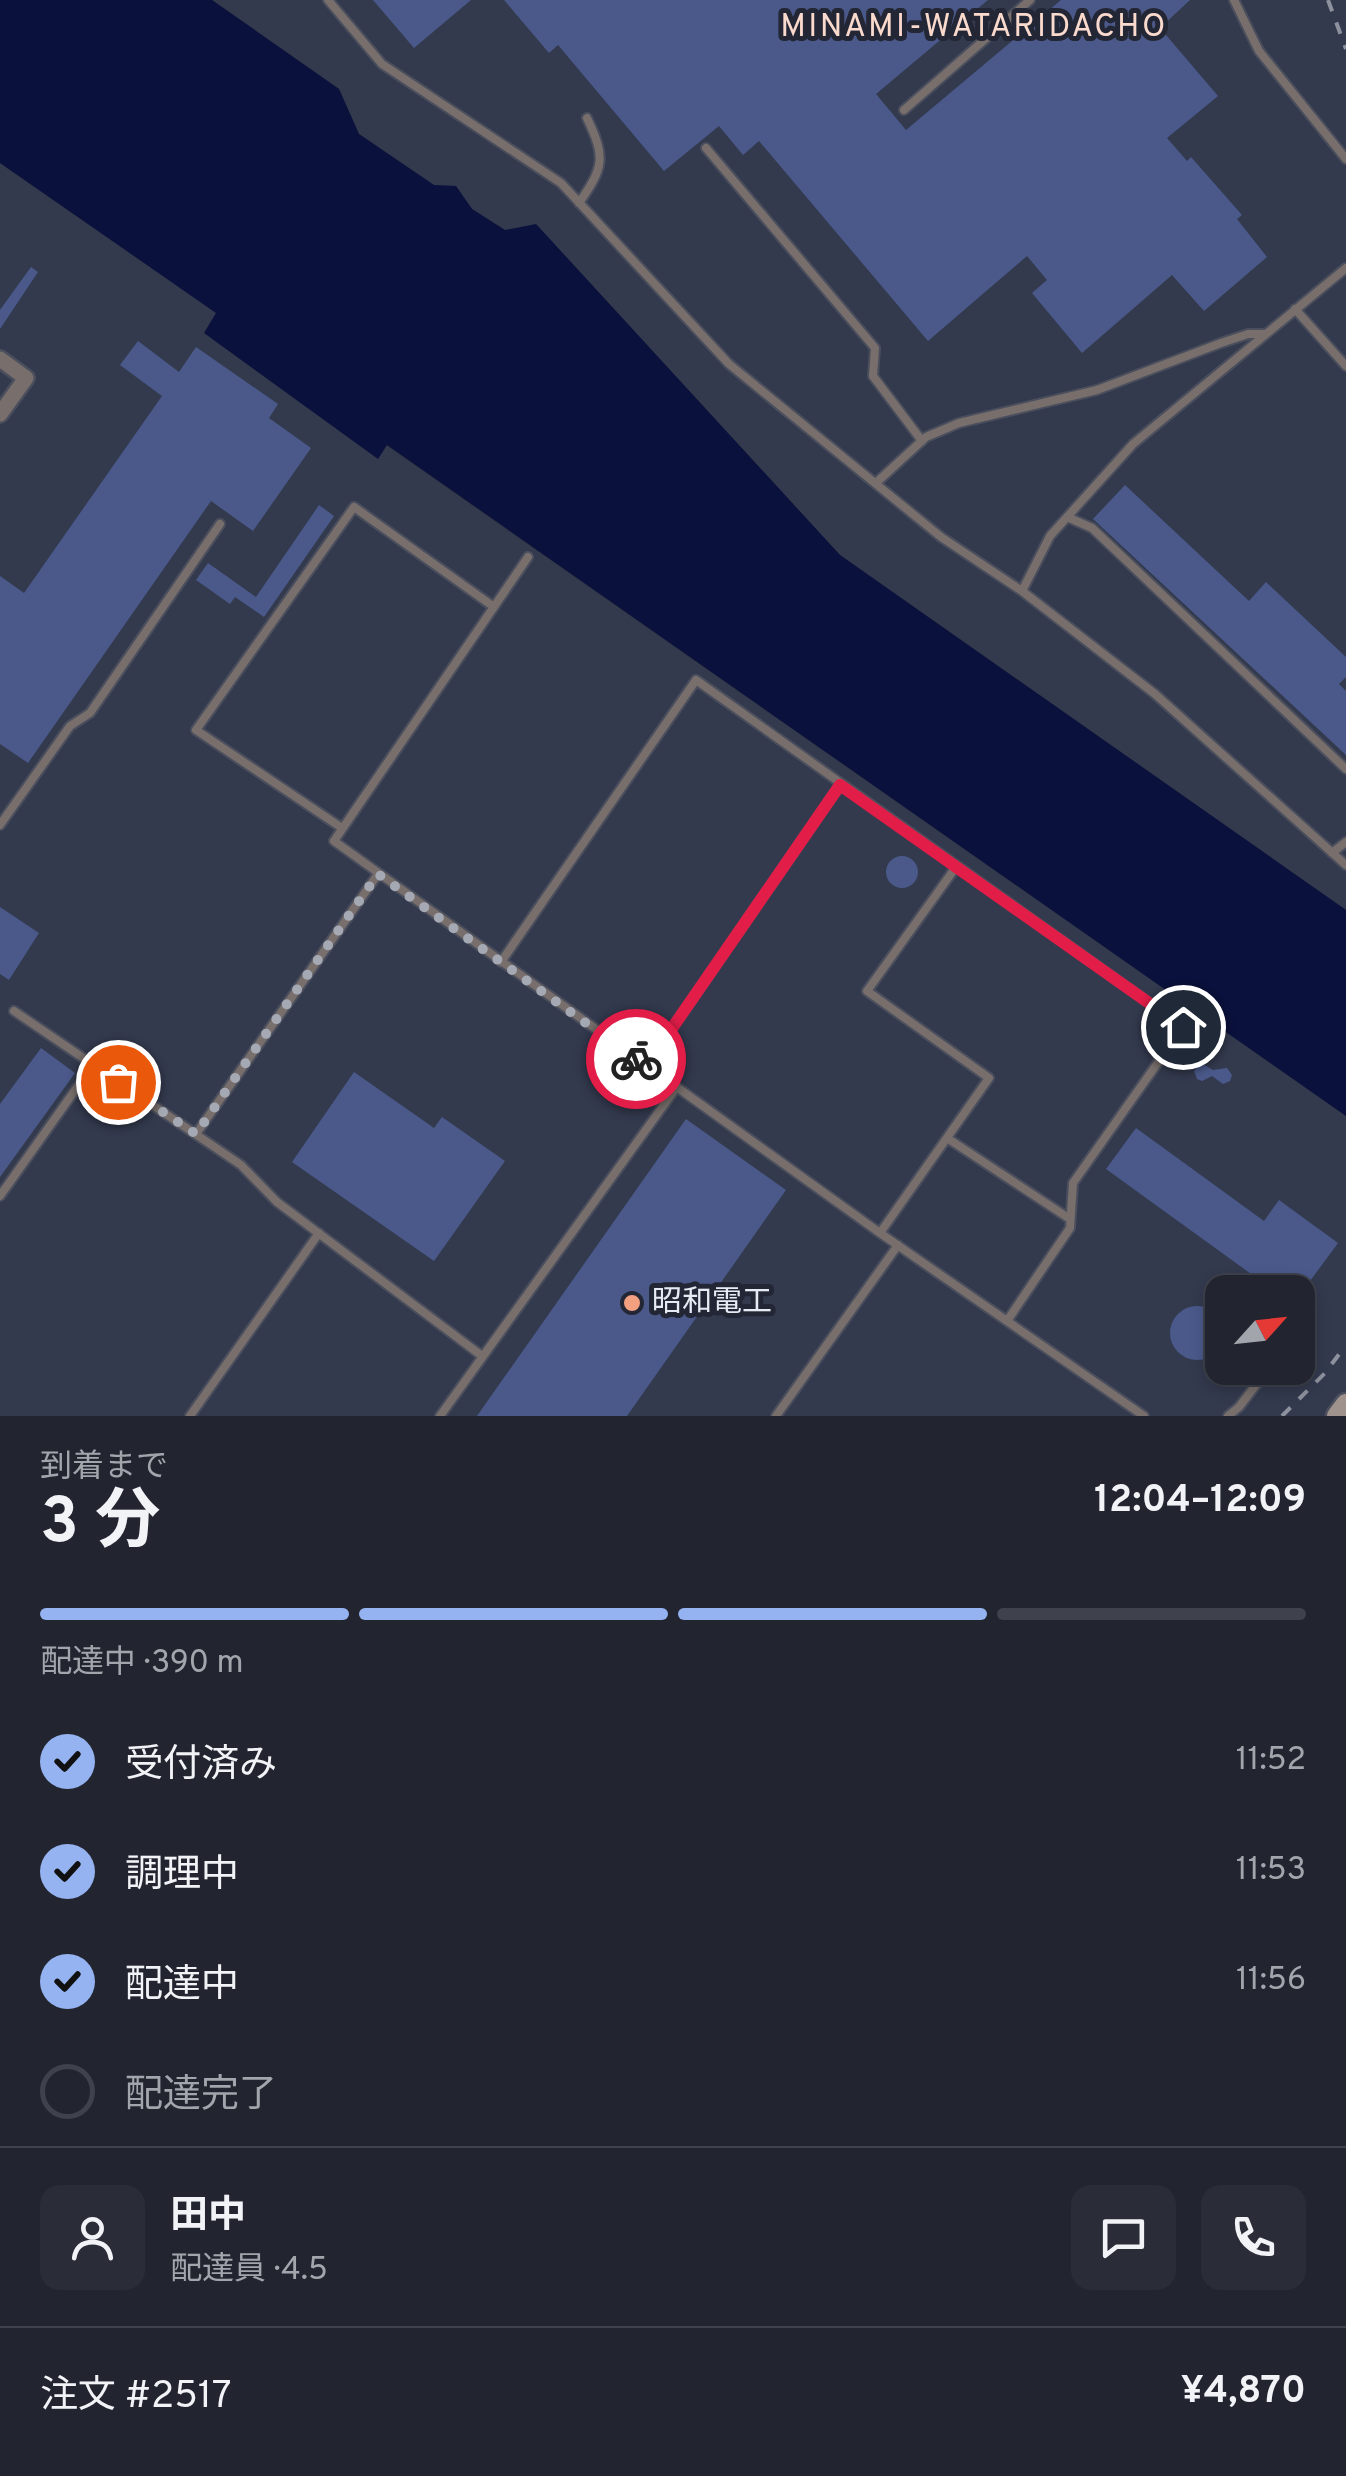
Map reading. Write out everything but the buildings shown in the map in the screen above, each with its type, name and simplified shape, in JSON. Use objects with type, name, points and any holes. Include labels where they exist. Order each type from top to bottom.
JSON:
[{"type":"main road","points":[[1337,1416],[1346,1404]]},
{"type":"street","points":[[0,359],[26,378],[0,414]]},
{"type":"lane","points":[[328,0],[382,64],[561,183],[728,364],[941,538],[1022,591],[1154,694],[1346,866]]},
{"type":"lane","points":[[904,110],[1030,0]]},
{"type":"lane","points":[[1234,0],[1258,51],[1346,159]]},
{"type":"lane","points":[[580,202],[601,171],[600,144],[587,118]]},
{"type":"lane","points":[[706,148],[876,348],[873,376],[922,441]]},
{"type":"lane","points":[[1022,591],[1050,536],[1133,444],[1346,268]]},
{"type":"lane","points":[[1295,309],[1346,366]]},
{"type":"lane","points":[[877,482],[922,441],[959,423],[1070,398],[1221,342],[1248,334],[1265,334]]},
{"type":"lane","points":[[342,828],[196,730],[354,507],[494,606]]},
{"type":"lane","points":[[1067,517],[1092,528],[1346,769]]},
{"type":"lane","points":[[0,825],[70,726],[90,713],[220,524]]},
{"type":"lane","points":[[528,557],[334,840],[676,1088],[1144,1416]]},
{"type":"lane","points":[[501,962],[696,680],[1183,1027],[1073,1183],[1070,1228],[1007,1321]]},
{"type":"lane","points":[[646,1066],[840,785]]},
{"type":"lane","points":[[1332,853],[1346,842]]},
{"type":"lane","points":[[880,1233],[989,1078],[867,991],[956,867]]},
{"type":"lane","points":[[196,1134],[378,874]]},
{"type":"lane","points":[[14,1011],[241,1165],[277,1202],[482,1356]]},
{"type":"lane","points":[[0,1196],[93,1065]]},
{"type":"lane","points":[[440,1416],[676,1088]]},
{"type":"lane","points":[[947,1138],[1070,1218]]},
{"type":"lane","points":[[190,1416],[319,1234]]},
{"type":"lane","points":[[776,1416],[898,1245]]},
{"type":"lane","points":[[1228,1416],[1256,1385]]},
{"type":"shaded area","points":[[0,0],[212,0],[339,89],[359,134],[434,185],[456,186],[472,209],[505,230],[536,224],[840,555],[1346,910],[1346,1116],[387,445],[378,459],[204,333],[216,313],[0,163]]},
{"type":"shaded area","points":[[212,0],[1346,0],[1346,910],[840,555],[536,224],[506,231],[472,209],[456,186],[434,185],[359,134],[339,89]]},
{"type":"shaded area","points":[[0,163],[217,313],[205,332],[378,458],[386,445],[1346,1116],[1346,1416],[0,1416]]},
{"type":"railway","points":[[1328,0],[1346,49]]},
{"type":"railway","points":[[1282,1416],[1325,1373],[1346,1345]]},
{"type":"way so far","points":[[118,1082],[196,1134],[378,874],[636,1059]]},
{"type":"place","name":"昭和電工","points":[[632,1303]]},
{"type":"district","name":"MINAMI-WATARIDACHO","points":[[974,28]]},
{"type":"route","points":[[636,1059],[646,1066],[840,785],[1183,1027]]}]
